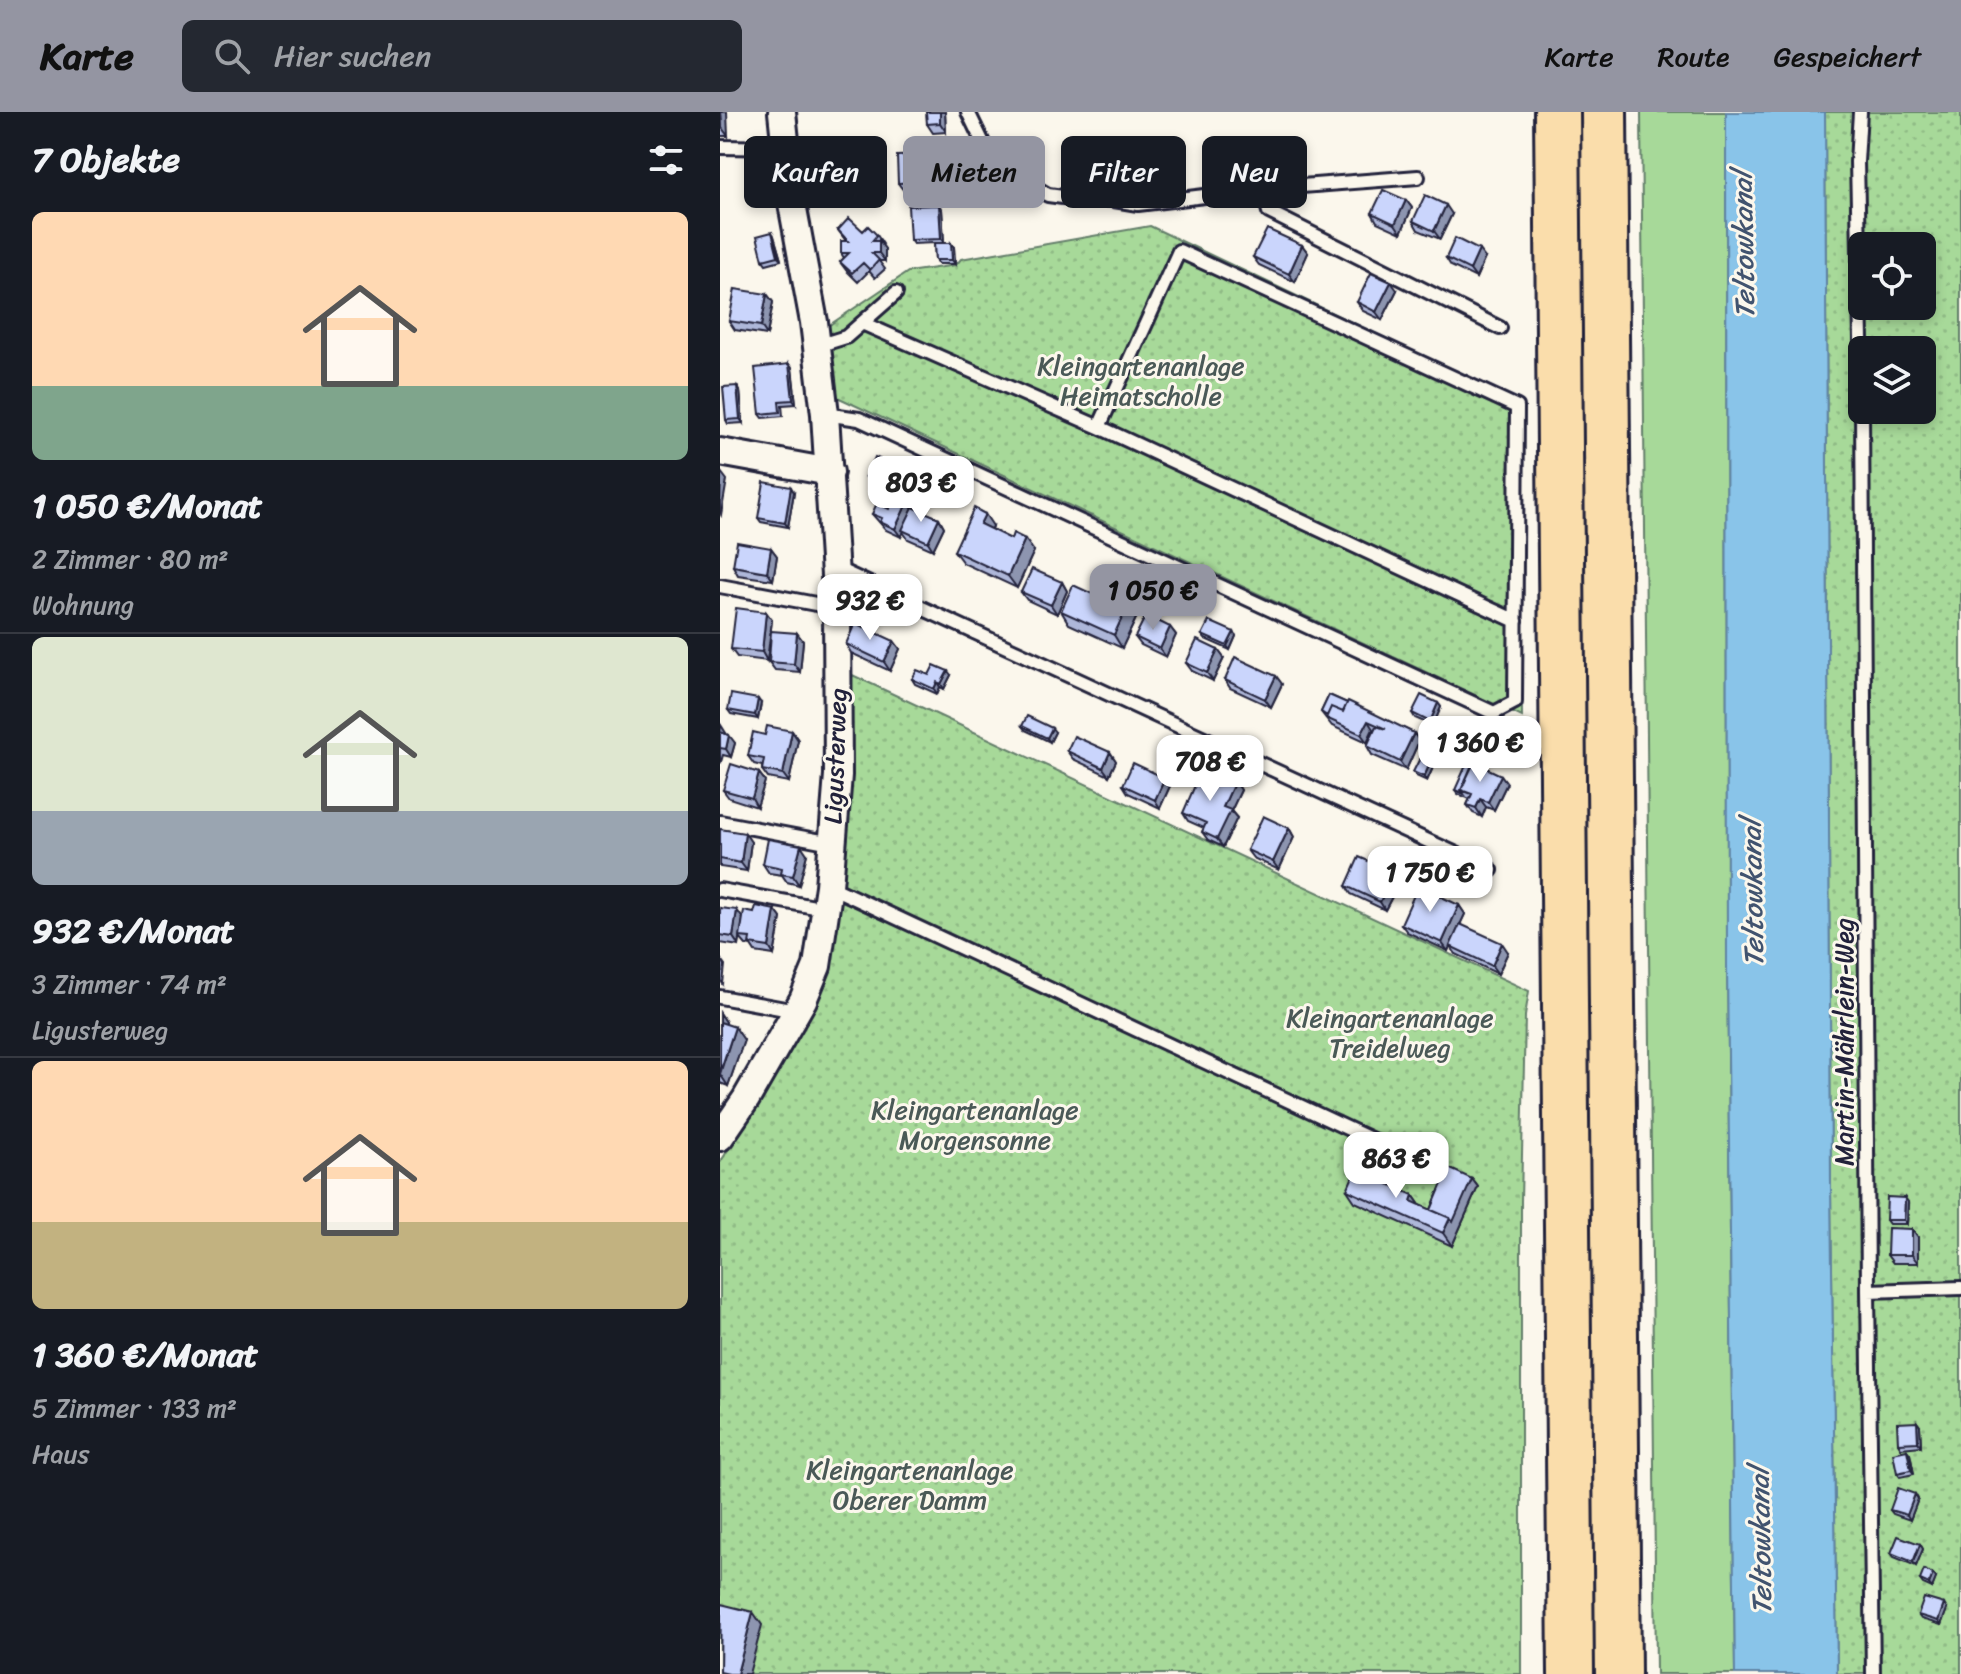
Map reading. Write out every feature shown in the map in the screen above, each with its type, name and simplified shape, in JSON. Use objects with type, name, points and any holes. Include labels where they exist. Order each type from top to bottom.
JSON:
[{"type":"highway","points":[[1604,112],[1618,1674]]},
{"type":"highway","points":[[1557,130],[1571,1674]]},
{"type":"street","name":"Ligusterweg","points":[[782,112],[784,136]]},
{"type":"street","name":"Ligusterweg","points":[[725,1123],[796,1011],[817,966],[828,898],[838,775],[837,608],[830,472],[817,346],[793,208]]},
{"type":"street","points":[[720,452],[830,472]]},
{"type":"lane","points":[[968,112],[984,145],[1012,174],[1048,195],[1138,204],[1202,196]]},
{"type":"lane","points":[[1860,112],[1857,162],[1861,336]]},
{"type":"lane","points":[[720,147],[744,147]]},
{"type":"lane","points":[[1307,186],[1418,177]]},
{"type":"lane","points":[[1268,208],[1269,212],[1500,328]]},
{"type":"lane","points":[[825,414],[859,419],[1494,713],[1515,702],[1517,407],[1179,251],[1099,427]]},
{"type":"lane","points":[[817,346],[846,337],[896,293]]},
{"type":"lane","points":[[862,323],[1099,427],[1516,621]]},
{"type":"lane","name":"Martin-Mährlein-Weg","points":[[1862,424],[1873,1674]]},
{"type":"lane","points":[[835,568],[1491,870]]},
{"type":"lane","points":[[720,586],[837,608]]},
{"type":"lane","points":[[720,822],[832,843]]},
{"type":"lane","points":[[720,890],[828,898],[1396,1151],[1385,1175]]},
{"type":"lane","points":[[720,997],[796,1011]]},
{"type":"lane","points":[[1868,1291],[1961,1288]]},
{"type":"green space","points":[[1641,112],[1726,112],[1727,965],[1735,1674],[1656,1674]]},
{"type":"green space","points":[[1825,112],[1961,112],[1961,1674],[1837,1674]]},
{"type":"green space","name":"Kleingartenanlage Heimatscholle","points":[[1150,226],[1519,402],[1522,717],[833,395],[828,326],[908,272],[956,265],[961,259]]},
{"type":"green space","points":[[848,673],[1529,991],[1525,1016],[1521,1201],[1521,1674],[720,1674],[720,1163],[807,1020],[828,979],[851,793]]},
{"type":"water","name":"Teltowkanal","points":[[1726,112],[1825,112],[1837,1674],[1735,1674],[1727,965]]},
{"type":"building","points":[[926,112],[940,112],[940,123],[927,124]]},
{"type":"building","points":[[897,156],[903,156],[903,183],[898,183]]},
{"type":"building","points":[[1383,190],[1406,200],[1395,224],[1372,213]]},
{"type":"building","points":[[1425,195],[1446,205],[1434,231],[1413,221]]},
{"type":"building","points":[[908,208],[939,208],[941,239],[910,240]]},
{"type":"building","points":[[849,218],[863,231],[868,226],[877,235],[872,241],[879,241],[879,253],[872,253],[879,260],[870,270],[863,263],[852,273],[840,262],[849,253],[841,253],[841,241],[848,241],[838,230]]},
{"type":"building","points":[[1267,229],[1302,245],[1289,274],[1253,257]]},
{"type":"building","points":[[772,232],[778,256],[763,260],[757,236]]},
{"type":"building","points":[[1455,238],[1479,250],[1470,270],[1446,258]]},
{"type":"building","points":[[934,243],[951,243],[952,260],[935,260]]},
{"type":"building","points":[[1371,273],[1391,282],[1376,312],[1357,302]]},
{"type":"building","points":[[735,289],[767,294],[761,326],[729,321]]},
{"type":"building","points":[[789,364],[793,400],[779,401],[780,412],[760,414],[755,368]]},
{"type":"building","points":[[737,386],[740,419],[726,420],[723,387]]},
{"type":"building","points":[[875,457],[896,467],[887,486],[866,477]]},
{"type":"building","points":[[764,482],[791,487],[785,523],[758,518]]},
{"type":"building","points":[[896,496],[908,501],[895,529],[872,514],[877,503],[889,509]]},
{"type":"building","points":[[913,507],[939,518],[928,542],[902,530]]},
{"type":"building","points":[[974,508],[985,514],[980,524],[1011,539],[1013,533],[1025,539],[1008,576],[954,551]]},
{"type":"building","points":[[737,542],[771,548],[767,572],[733,566]]},
{"type":"building","points":[[1032,569],[1062,582],[1051,605],[1021,592]]},
{"type":"building","points":[[1073,585],[1099,597],[1105,585],[1131,598],[1114,635],[1061,611]]},
{"type":"building","points":[[736,608],[766,612],[762,652],[731,649]]},
{"type":"building","points":[[1146,615],[1170,627],[1160,649],[1135,637]]},
{"type":"building","points":[[1209,621],[1234,632],[1227,646],[1202,635]]},
{"type":"building","points":[[855,623],[894,641],[884,662],[846,644]]},
{"type":"building","points":[[771,631],[797,633],[794,664],[769,662]]},
{"type":"building","points":[[1197,640],[1218,650],[1207,673],[1186,663]]},
{"type":"building","points":[[1235,657],[1276,676],[1265,699],[1225,680]]},
{"type":"building","points":[[934,665],[948,671],[941,684],[937,682],[934,689],[912,679],[917,670],[929,675]]},
{"type":"building","points":[[731,694],[758,699],[755,715],[728,710]]},
{"type":"building","points":[[1329,695],[1347,703],[1343,712],[1331,707],[1327,716],[1321,712]]},
{"type":"building","points":[[1421,695],[1438,703],[1430,722],[1412,713]]},
{"type":"building","points":[[1348,701],[1414,733],[1400,762],[1367,746],[1376,726],[1386,729],[1368,721],[1361,734],[1326,718],[1331,707],[1343,712]]},
{"type":"building","points":[[1027,716],[1052,728],[1047,738],[1022,726]]},
{"type":"building","points":[[767,726],[792,731],[783,774],[762,770],[764,759],[748,756],[753,732],[765,735]]},
{"type":"building","points":[[720,732],[729,735],[726,749],[720,748]]},
{"type":"building","points":[[1074,736],[1110,752],[1103,768],[1067,751]]},
{"type":"building","points":[[1422,754],[1432,759],[1424,777],[1413,772]]},
{"type":"building","points":[[1474,762],[1501,775],[1488,802],[1480,799],[1476,808],[1467,805],[1472,794],[1461,790]]},
{"type":"building","points":[[1133,763],[1165,778],[1155,800],[1123,785]]},
{"type":"building","points":[[1467,763],[1472,765],[1461,790],[1464,794],[1455,790]]},
{"type":"building","points":[[731,764],[759,773],[752,798],[723,790]]},
{"type":"building","points":[[1217,773],[1235,781],[1223,807],[1231,810],[1217,839],[1202,832],[1206,823],[1183,813],[1199,776],[1212,782]]},
{"type":"building","points":[[1263,816],[1289,828],[1273,862],[1247,850]]},
{"type":"building","points":[[720,829],[745,833],[741,863],[720,859]]},
{"type":"building","points":[[768,839],[801,845],[793,876],[781,874],[782,868],[763,864]]},
{"type":"building","points":[[1359,857],[1380,866],[1375,876],[1389,882],[1380,902],[1346,886]]},
{"type":"building","points":[[1418,886],[1459,905],[1442,943],[1401,924]]},
{"type":"building","points":[[756,906],[775,910],[769,947],[749,944],[750,938],[740,937],[744,911],[754,913]]},
{"type":"building","points":[[720,908],[737,910],[733,937],[720,935]]},
{"type":"building","points":[[1460,924],[1502,943],[1492,966],[1450,946]]},
{"type":"building","points":[[720,1022],[735,1027],[720,1072]]},
{"type":"building","points":[[1440,1164],[1472,1179],[1453,1222],[1431,1210],[1444,1179],[1435,1174]]},
{"type":"building","points":[[1356,1169],[1413,1195],[1411,1201],[1450,1218],[1443,1233],[1347,1190]]},
{"type":"building","points":[[1887,1197],[1905,1198],[1904,1220],[1886,1220]]},
{"type":"building","points":[[1888,1228],[1912,1229],[1912,1255],[1887,1255]]},
{"type":"building","points":[[1917,1422],[1918,1442],[1898,1443],[1897,1423]]},
{"type":"building","points":[[1907,1450],[1911,1470],[1897,1473],[1893,1453]]},
{"type":"building","points":[[1898,1488],[1915,1494],[1907,1515],[1890,1510]]},
{"type":"building","points":[[1898,1536],[1920,1544],[1913,1562],[1891,1553]]},
{"type":"building","points":[[1924,1570],[1933,1574],[1929,1584],[1920,1580]]},
{"type":"building","points":[[1924,1598],[1944,1604],[1938,1621],[1918,1615]]},
{"type":"building","points":[[721,1604],[753,1612],[737,1674],[720,1672]]},
{"type":"park label","name":"Kleingartenanlage Treidelweg","points":[[1390,1033]]},
{"type":"park label","name":"Kleingartenanlage Morgensonne","points":[[975,1125]]},
{"type":"park label","name":"Kleingartenanlage Oberer Damm","points":[[910,1485]]}]
